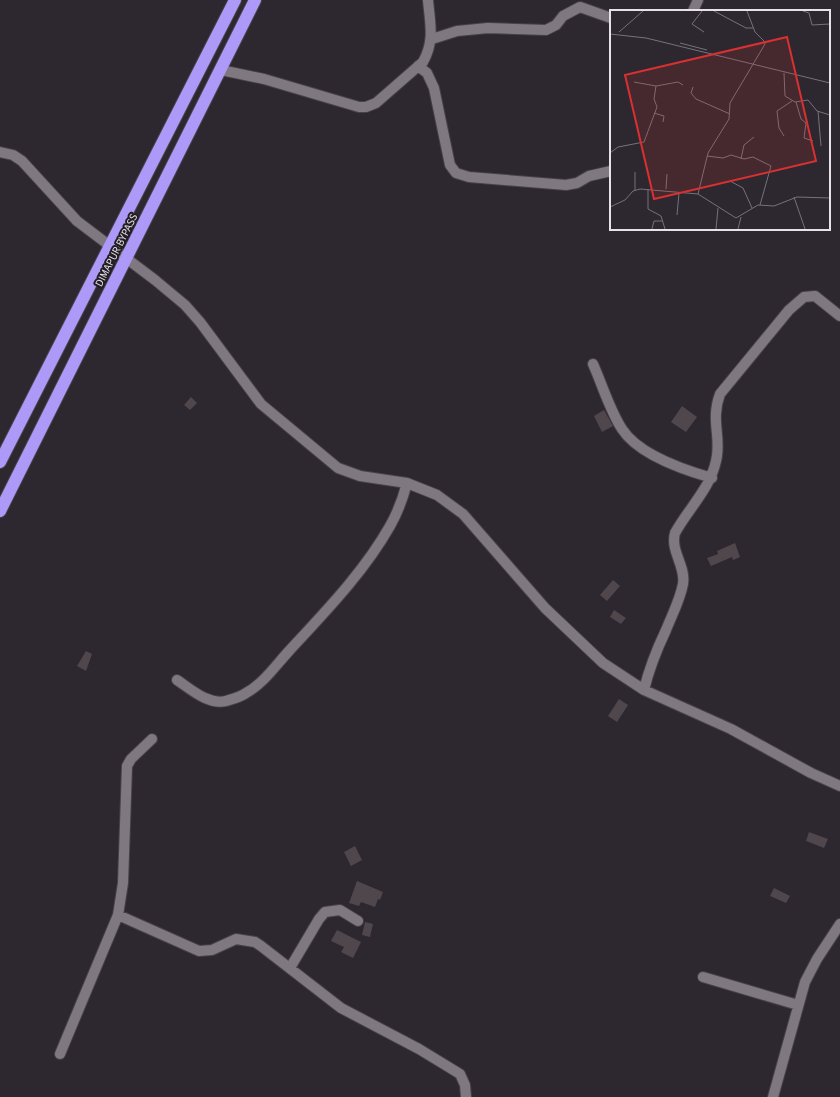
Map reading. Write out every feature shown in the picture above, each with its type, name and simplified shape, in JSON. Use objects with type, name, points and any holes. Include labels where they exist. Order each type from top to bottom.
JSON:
[{"type":"highway","name":"DIMAPUR BYPASS","points":[[0,462],[235,0]]},
{"type":"highway","name":"DIMAPUR BYPASS","points":[[0,511],[255,0]]},
{"type":"street","points":[[221,70],[264,79],[358,107],[366,107],[376,103],[418,66],[427,54],[432,39],[428,0]]},
{"type":"street","points":[[693,10],[698,0]]},
{"type":"street","points":[[432,39],[457,31],[488,28],[546,30],[556,25],[563,16],[580,7],[610,18]]},
{"type":"street","points":[[418,66],[427,73],[434,88],[450,165],[456,173],[469,177],[566,185],[576,184],[589,176],[610,171]]},
{"type":"street","points":[[0,152],[12,155],[22,161],[77,221],[110,248],[155,280],[185,306],[200,322],[261,404],[330,462],[338,468],[360,476],[407,484],[426,490],[451,504],[500,555],[545,608],[603,663],[644,690],[731,729],[811,773],[840,786]]},
{"type":"street","points":[[644,690],[649,670],[681,591],[682,572],[676,553],[674,541],[675,534],[712,478],[717,460],[718,447],[715,424],[716,405],[720,394],[790,310],[804,297],[815,296],[840,316]]},
{"type":"street","points":[[593,364],[619,425],[629,437],[670,464],[712,478]]},
{"type":"street","points":[[177,680],[207,700],[216,702],[226,701],[246,694],[261,681],[334,601],[365,563],[390,527],[399,508],[407,484]]},
{"type":"street","points":[[60,1054],[118,915],[123,884],[127,766],[131,759],[152,739]]},
{"type":"street","points":[[290,968],[319,919],[325,912],[340,910],[358,921]]},
{"type":"street","points":[[118,915],[199,951],[212,950],[236,939],[254,942],[341,1008],[425,1053],[460,1074],[465,1084],[466,1097]]},
{"type":"street","points":[[773,1097],[805,982],[817,959],[840,925]]},
{"type":"street","points":[[703,977],[798,1005]]},
{"type":"building","points":[[191,397],[197,403],[190,410],[184,405]]},
{"type":"building","points":[[682,406],[697,417],[686,432],[671,422]]},
{"type":"building","points":[[604,410],[613,426],[602,432],[594,416]]},
{"type":"building","points":[[735,543],[740,557],[733,560],[732,557],[711,566],[707,558],[718,554],[717,551]]},
{"type":"building","points":[[613,580],[620,586],[607,601],[600,595]]},
{"type":"building","points":[[614,610],[626,618],[621,624],[610,617]]},
{"type":"building","points":[[86,651],[92,654],[86,671],[77,666]]},
{"type":"building","points":[[619,699],[628,705],[617,722],[608,716]]},
{"type":"building","points":[[809,832],[828,839],[824,848],[806,841]]},
{"type":"building","points":[[355,846],[362,860],[351,866],[344,852]]},
{"type":"building","points":[[357,881],[383,892],[375,907],[361,902],[359,906],[349,903]]},
{"type":"building","points":[[774,888],[790,896],[786,903],[770,896]]},
{"type":"building","points":[[365,922],[373,924],[370,937],[362,935]]},
{"type":"building","points":[[337,930],[361,942],[353,958],[341,952],[344,947],[331,941]]}]
